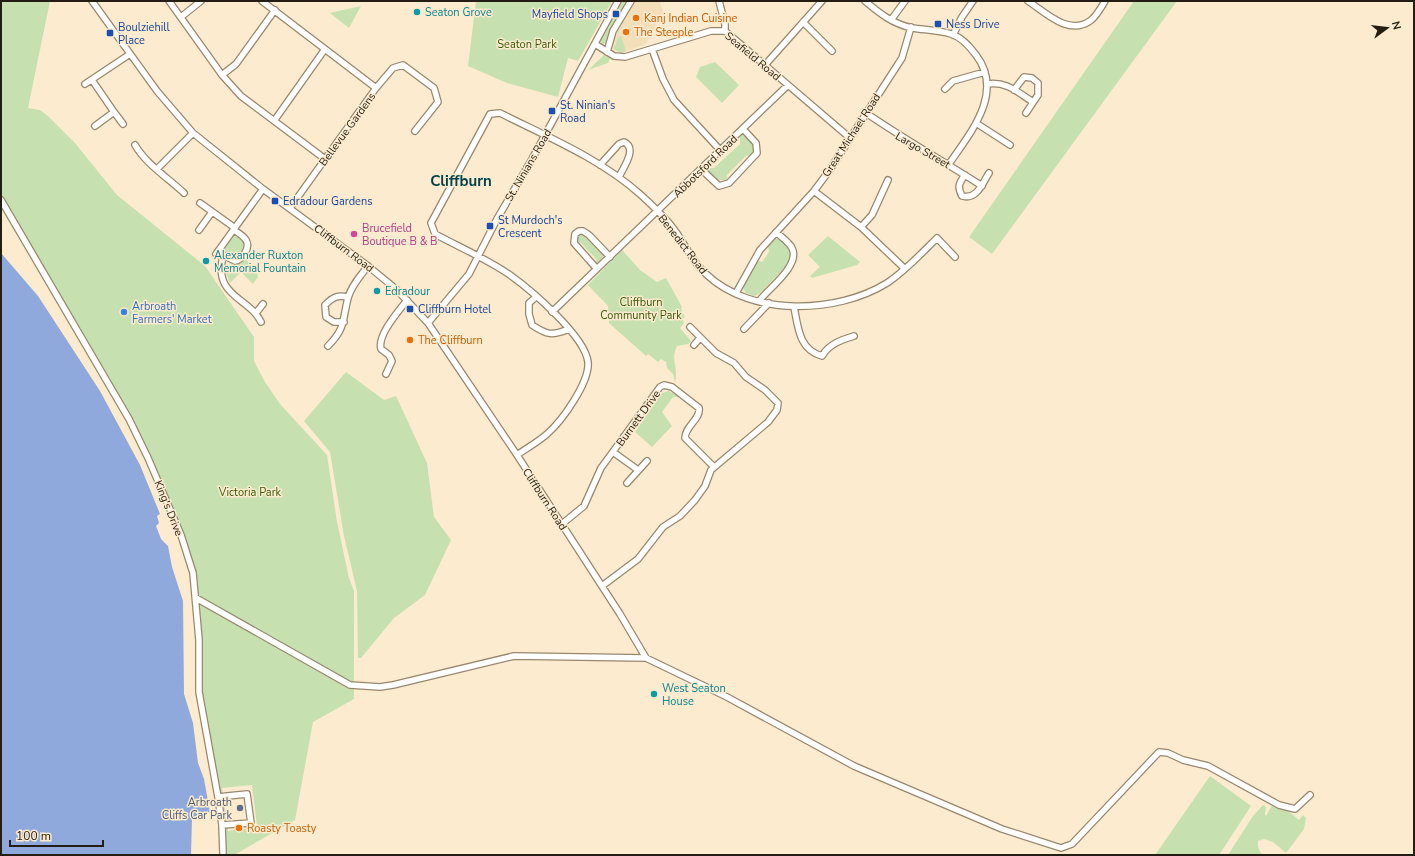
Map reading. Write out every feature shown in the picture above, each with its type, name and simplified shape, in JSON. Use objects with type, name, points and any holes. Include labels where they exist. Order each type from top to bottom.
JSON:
[{"type":"street","name":"Cliffburn Road","points":[[92,1],[157,91],[193,132],[262,189],[368,266],[407,300],[428,323],[517,454],[602,586],[646,658]]},
{"type":"street","points":[[169,1],[222,75],[241,96],[325,159]]},
{"type":"street","points":[[180,17],[201,1]]},
{"type":"street","name":"Bellevue Gardens","points":[[262,1],[376,88],[290,208]]},
{"type":"street","name":"St. Ninians Road","points":[[428,323],[469,274],[497,219],[545,135],[618,1]]},
{"type":"street","points":[[607,52],[614,31],[631,1]]},
{"type":"street","points":[[719,1],[725,31]]},
{"type":"street","points":[[765,65],[822,1]]},
{"type":"street","points":[[865,1],[880,15],[890,20],[911,28],[937,30],[953,35],[969,45],[982,62],[988,84],[986,99],[976,123],[949,164]]},
{"type":"street","points":[[890,20],[905,1]]},
{"type":"street","points":[[953,35],[962,17],[973,1]]},
{"type":"street","points":[[1028,1],[1061,24],[1074,26],[1090,21],[1105,1]]},
{"type":"street","points":[[222,75],[236,64],[275,10]]},
{"type":"street","points":[[803,22],[832,51]]},
{"type":"street","name":"Great Michael Road","points":[[736,293],[760,250],[814,191],[850,138],[902,58],[911,28]]},
{"type":"street","name":"Seafield Road","points":[[595,44],[614,56],[625,57],[711,31],[725,31],[850,138]]},
{"type":"street","points":[[274,121],[325,49]]},
{"type":"street","points":[[652,49],[663,80],[674,100],[721,152]]},
{"type":"street","points":[[85,84],[130,54]]},
{"type":"street","points":[[376,88],[393,68],[403,66],[434,88],[438,102],[415,131]]},
{"type":"street","points":[[945,89],[953,81],[985,72]]},
{"type":"street","points":[[1014,90],[1024,77],[1032,78],[1038,83],[1039,89],[1026,113]]},
{"type":"street","points":[[92,80],[123,124]]},
{"type":"street","points":[[988,84],[999,82],[1033,102]]},
{"type":"street","name":"Abbotsford Road","points":[[552,312],[701,169],[721,152],[788,85]]},
{"type":"street","points":[[95,126],[114,112]]},
{"type":"street","name":"Benedict Road","points":[[478,257],[435,234],[431,223],[490,114],[500,113],[545,135],[600,165],[619,178],[641,195],[658,211],[675,230],[706,274],[725,288],[759,301],[794,307],[825,305],[849,300],[889,282],[937,238],[954,257]]},
{"type":"street","name":"Largo Street","points":[[866,113],[907,141],[949,164],[982,186]]},
{"type":"street","points":[[976,123],[1010,145]]},
{"type":"street","points":[[701,169],[719,186],[729,183],[757,153],[756,143],[743,129]]},
{"type":"street","points":[[157,169],[193,132]]},
{"type":"street","points":[[600,165],[619,144],[624,142],[629,144],[631,148],[630,154],[619,178]]},
{"type":"street","points":[[135,146],[139,152],[157,169],[184,192]]},
{"type":"street","points":[[965,175],[959,183],[959,190],[962,196],[972,196],[977,193],[989,173]]},
{"type":"street","points":[[861,227],[872,215],[888,180]]},
{"type":"street","points":[[261,322],[256,313],[240,301],[225,283],[219,254],[234,229],[262,189]]},
{"type":"street","points":[[814,191],[861,227],[904,268]]},
{"type":"street","name":"King's Drive","points":[[1,200],[20,230],[129,420],[145,452],[191,565],[196,598],[199,640],[199,692],[218,797],[222,825],[223,853]]},
{"type":"street","points":[[200,203],[247,241],[247,249],[239,260],[230,260],[219,254]]},
{"type":"street","points":[[199,230],[212,212]]},
{"type":"street","points":[[597,269],[574,243],[575,234],[579,231],[586,232],[610,257]]},
{"type":"street","points":[[759,301],[791,266],[794,256],[792,247],[776,232]]},
{"type":"street","points":[[478,257],[509,274],[552,312],[580,340],[588,362],[587,372],[581,390],[552,429],[517,454]]},
{"type":"street","points":[[328,346],[338,336],[344,322],[348,297],[358,278],[368,266]]},
{"type":"street","points":[[344,322],[334,322],[326,316],[325,305],[333,297],[339,295],[348,297]]},
{"type":"street","points":[[536,297],[529,303],[529,314],[532,325],[544,333],[557,334],[569,330]]},
{"type":"street","points":[[386,374],[392,361],[389,356],[381,350],[380,344],[393,316],[407,300]]},
{"type":"street","points":[[744,329],[769,303]]},
{"type":"street","points":[[256,313],[264,304]]},
{"type":"street","points":[[794,307],[800,333],[805,346],[811,353],[822,356],[827,348],[840,340],[854,336]]},
{"type":"street","points":[[602,586],[638,559],[663,527],[680,516],[695,500],[704,486],[711,470],[768,422],[777,410],[778,403],[765,390],[746,377],[734,363],[716,353],[690,327]]},
{"type":"street","points":[[694,345],[700,338]]},
{"type":"street","name":"Burnett Drive","points":[[562,524],[584,506],[601,468],[660,387],[669,385],[696,404],[699,408],[698,415],[685,433],[685,438],[714,467]]},
{"type":"street","name":"Burnett Drive","points":[[613,452],[638,470]]},
{"type":"street","points":[[627,483],[647,461]]},
{"type":"street","points":[[196,598],[350,685],[380,687],[393,685],[514,656],[646,658],[727,698],[854,766],[1002,829],[1061,848],[1072,844],[1159,752],[1168,753],[1183,760],[1208,766],[1279,805],[1295,809],[1310,795]]},
{"type":"street","points":[[218,797],[247,794],[251,822],[222,825]]},
{"type":"shaded area","name":"Mayfield Shops","points":[[628,1],[658,1],[660,2],[663,12],[646,44],[621,53],[605,45],[609,42]]},
{"type":"green space","name":"Victoria Park","points":[[1,1],[50,1],[28,108],[40,110],[49,117],[75,143],[117,195],[205,266],[254,337],[254,361],[265,382],[280,404],[327,455],[337,522],[349,578],[354,591],[354,699],[313,722],[295,820],[234,855],[223,853],[222,825],[199,692],[193,573],[181,535],[129,419],[1,201]],"holes":[[[252,785],[257,827],[228,831],[222,788]]]},
{"type":"green space","name":"Seaton Park","points":[[476,1],[612,1],[578,61],[568,58],[558,97],[507,83],[468,66]]},
{"type":"green space","points":[[623,1],[626,1],[625,5],[608,43],[601,44],[600,43]]},
{"type":"green space","points":[[1134,1],[1177,1],[992,254],[969,237]]},
{"type":"green space","points":[[361,6],[349,28],[330,13]]},
{"type":"green space","points":[[621,36],[626,51],[621,53],[614,49],[618,38]]},
{"type":"green space","points":[[604,55],[610,58],[608,63],[588,70]]},
{"type":"green space","points":[[715,62],[739,85],[722,103],[696,77],[700,67]]},
{"type":"green space","points":[[742,134],[755,145],[755,154],[746,156],[727,175],[727,180],[715,180],[707,171],[709,168],[714,168],[740,144],[740,136]]},
{"type":"green space","points":[[581,234],[586,236],[604,254],[604,256],[595,265],[594,264],[597,260],[580,242],[576,245],[576,238]]},
{"type":"green space","points":[[234,236],[240,237],[245,242],[242,252],[234,259],[227,255],[224,250]]},
{"type":"green space","points":[[828,236],[860,262],[857,265],[812,278],[810,276],[820,267],[808,255]]},
{"type":"green space","points":[[775,239],[780,239],[791,249],[791,261],[759,294],[754,296],[746,293],[742,286],[757,260],[762,262],[769,252],[768,247]]},
{"type":"green space","name":"Cliffburn Community Park","points":[[622,250],[640,270],[657,282],[666,278],[682,307],[681,309],[685,317],[682,319],[684,323],[680,328],[691,341],[688,344],[677,346],[675,351],[675,382],[673,374],[667,368],[666,362],[661,359],[658,362],[648,354],[646,356],[609,323],[608,306],[588,285]]},
{"type":"green space","points":[[245,258],[257,273],[258,277],[253,284],[241,272],[230,283],[226,273],[226,265],[238,264]]},
{"type":"green space","points":[[346,372],[384,400],[396,396],[427,463],[434,517],[451,540],[425,595],[394,618],[361,658],[358,658],[357,591],[344,536],[330,452],[304,421]]},
{"type":"green space","points":[[669,391],[679,397],[673,397],[662,412],[672,426],[652,447],[635,432],[662,393]]},
{"type":"green space","points":[[1210,776],[1251,806],[1219,855],[1155,855]]},
{"type":"green space","points":[[1263,805],[1266,807],[1266,816],[1272,805],[1285,808],[1299,820],[1303,815],[1306,818],[1304,829],[1286,853],[1273,842],[1264,839],[1258,841],[1259,850],[1263,855],[1228,855],[1253,816]]},
{"type":"water","points":[[1,253],[38,296],[100,391],[140,465],[160,514],[157,516],[159,523],[156,526],[161,539],[168,546],[172,567],[183,601],[184,694],[193,723],[198,763],[204,779],[210,812],[192,819],[191,855],[1,855]]},
{"type":"place","name":"Seaton Grove","points":[[417,12]]},
{"type":"place","name":"Mayfield Shops","points":[[616,14]]},
{"type":"place","name":"Kanj Indian Cuisine","points":[[636,18]]},
{"type":"place","name":"Ness Drive","points":[[938,24]]},
{"type":"place","name":"The Steeple","points":[[626,32]]},
{"type":"place","name":"Boulziehill Place","points":[[110,33]]},
{"type":"place","name":"St. Ninian's Road","points":[[552,111]]},
{"type":"place","name":"Edradour Gardens","points":[[275,201]]},
{"type":"place","name":"St Murdoch's Crescent","points":[[490,226]]},
{"type":"place","name":"Brucefield Boutique B & B","points":[[354,234]]},
{"type":"place","name":"Alexander Ruxton Memorial Fountain","points":[[206,261]]},
{"type":"place","name":"Edradour","points":[[377,291]]},
{"type":"place","name":"Cliffburn Hotel","points":[[410,309]]},
{"type":"place","name":"Arbroath Farmers' Market","points":[[124,312]]},
{"type":"place","name":"The Cliffburn","points":[[410,340]]},
{"type":"place","name":"West Seaton House","points":[[654,694]]},
{"type":"place","name":"Arbroath Cliffs Car Park","points":[[240,808]]},
{"type":"place","name":"Roasty Toasty","points":[[239,828]]},
{"type":"district","name":"Cliffburn","points":[[461,181]]}]
